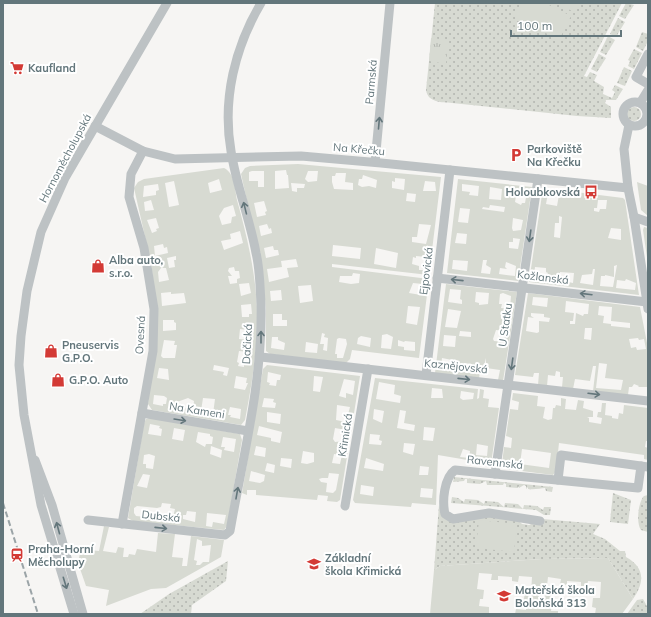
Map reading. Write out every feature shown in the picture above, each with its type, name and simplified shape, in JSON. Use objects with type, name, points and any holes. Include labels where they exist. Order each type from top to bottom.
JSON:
[{"type":"street","name":"Hornoměcholupská","points":[[74,614],[41,505],[32,464],[32,456],[24,415],[19,365],[20,336],[36,248],[47,216],[65,178],[166,3]]},
{"type":"street","name":"Dačická","points":[[230,531],[260,357],[261,304],[257,254],[233,159],[228,116],[230,86],[235,60],[261,3]]},
{"type":"street","name":"Parmská","points":[[375,162],[390,3]]},
{"type":"street","points":[[648,54],[636,77],[648,84]]},
{"type":"street","points":[[640,103],[648,90]]},
{"type":"street","points":[[631,103],[640,103],[645,108],[647,115],[641,125],[629,125],[622,115],[625,107],[631,103]]},
{"type":"street","points":[[629,125],[624,149],[628,188],[634,217],[647,306]]},
{"type":"street","name":"Na Křečku","points":[[95,126],[143,152],[175,159],[233,159],[301,156],[375,162],[628,188]]},
{"type":"street","name":"Ovesná","points":[[122,524],[153,351],[154,309],[144,248],[129,196],[131,174],[143,152]]},
{"type":"street","name":"Ejpovická","points":[[426,375],[450,170]]},
{"type":"street","name":"U Statku","points":[[494,474],[509,384],[538,179]]},
{"type":"street","points":[[634,217],[648,222]]},
{"type":"street","name":"Kožlanská","points":[[437,278],[523,286],[647,306]]},
{"type":"street","name":"Kaznějovská","points":[[260,357],[648,400]]},
{"type":"street","name":"Křimická","points":[[345,506],[368,369]]},
{"type":"street","name":"Na Kameni","points":[[142,413],[248,431]]},
{"type":"street","name":"Ravennská","points":[[540,521],[489,513],[453,519],[446,514],[443,505],[447,480],[451,473],[456,470],[638,488],[644,466],[561,455],[558,480]]},
{"type":"street","name":"Hornoměcholupská","points":[[32,456],[37,463],[52,505],[82,614]]},
{"type":"street","name":"Dubská","points":[[88,520],[225,535],[230,531]]},
{"type":"green space","points":[[435,3],[622,3],[584,76],[587,77],[590,72],[597,75],[594,81],[604,87],[603,94],[612,98],[615,92],[612,90],[615,85],[623,89],[616,100],[606,100],[605,103],[611,107],[611,118],[577,116],[432,100],[427,94],[426,90]]},
{"type":"green space","points":[[522,3],[545,3],[571,16],[559,40],[515,17]]},
{"type":"green space","points":[[556,3],[579,3],[574,12]]},
{"type":"green space","points":[[626,3],[634,5],[625,19],[619,16]]},
{"type":"green space","points":[[618,18],[625,22],[616,37],[610,34]]},
{"type":"green space","points":[[642,32],[648,34],[648,41],[643,51],[636,47]]},
{"type":"green space","points":[[608,36],[615,40],[606,55],[600,52]]},
{"type":"green space","points":[[431,38],[448,40],[446,64],[429,61]]},
{"type":"green space","points":[[634,49],[642,53],[634,69],[628,66],[630,61],[628,60]]},
{"type":"green space","points":[[599,54],[606,58],[597,72],[591,69]]},
{"type":"green space","points":[[624,67],[632,71],[625,86],[617,83]]},
{"type":"green space","points":[[634,107],[639,109],[641,114],[639,119],[634,121],[629,119],[627,114],[629,109]]},
{"type":"green space","points":[[298,164],[441,177],[429,275],[332,264],[332,267],[429,279],[419,358],[352,350],[350,359],[346,363],[270,354],[266,351],[266,308],[261,264],[241,174],[245,168],[250,166]],"holes":[[[286,170],[289,188],[275,189],[275,171]],[[264,171],[264,187],[258,187],[258,181],[249,181],[249,172]],[[308,171],[318,171],[317,181],[308,182],[305,179]],[[336,173],[346,173],[345,182],[353,183],[353,190],[334,189],[332,176],[335,176]],[[363,175],[377,180],[376,188],[369,186],[362,187],[358,185],[359,179],[362,179]],[[395,178],[405,179],[404,190],[392,188],[392,181],[395,182]],[[425,181],[435,182],[436,191],[423,191]],[[291,183],[305,184],[304,188],[297,188],[297,192],[292,191]],[[407,193],[416,194],[415,202],[406,201]],[[264,201],[267,211],[265,212],[266,215],[257,217],[254,203]],[[267,224],[269,229],[271,228],[272,233],[261,236],[259,226]],[[419,224],[431,225],[426,244],[412,242],[412,237],[417,237]],[[333,245],[361,248],[360,259],[332,256]],[[273,246],[274,250],[278,250],[279,255],[266,258],[264,248]],[[376,248],[398,253],[396,268],[374,264]],[[413,257],[426,257],[424,270],[419,270],[419,266],[412,264]],[[296,259],[298,267],[287,268],[289,277],[269,282],[267,269],[282,267],[281,261]],[[353,273],[360,274],[359,283],[351,284],[339,282],[340,276],[352,276]],[[413,283],[423,284],[421,295],[409,293]],[[311,285],[313,301],[300,303],[298,286]],[[281,290],[282,300],[271,301],[270,291]],[[408,306],[420,307],[417,325],[406,323]],[[273,314],[282,314],[282,320],[287,320],[287,326],[273,326]],[[322,333],[325,334],[324,337],[328,338],[327,351],[323,350],[324,344],[320,344]],[[387,334],[393,337],[391,349],[381,348],[382,335]],[[361,336],[371,338],[370,347],[357,344],[358,338]],[[272,337],[278,337],[278,340],[285,343],[284,350],[271,348]],[[337,339],[346,339],[347,344],[343,358],[337,358],[337,354],[335,354]],[[398,340],[404,342],[415,342],[415,351],[404,350],[404,347],[398,346]],[[306,342],[318,344],[317,353],[305,352]]]},
{"type":"green space","points":[[224,168],[228,170],[232,178],[252,261],[257,308],[257,335],[253,372],[245,420],[241,425],[152,410],[148,404],[157,311],[151,263],[134,188],[138,182],[144,179]],"holes":[[[219,179],[222,190],[210,193],[208,183]],[[174,181],[179,205],[169,207],[165,183]],[[158,184],[159,190],[156,191],[156,195],[143,197],[144,186]],[[151,200],[154,210],[145,211],[144,202]],[[233,205],[236,216],[232,217],[231,223],[222,225],[219,216],[224,208]],[[156,218],[159,228],[156,229],[157,231],[152,233],[147,220]],[[240,231],[243,243],[224,250],[221,241],[231,239],[230,234]],[[163,244],[164,248],[167,247],[168,253],[155,256],[154,246]],[[176,256],[176,260],[174,260],[175,267],[169,268],[167,258]],[[234,267],[235,271],[239,271],[240,278],[237,279],[237,283],[230,284],[228,276],[232,276],[228,271],[229,268]],[[161,268],[166,268],[169,280],[159,282],[158,272]],[[249,283],[251,293],[241,296],[239,284]],[[161,293],[184,293],[186,303],[162,306]],[[251,304],[252,314],[249,314],[249,317],[242,317],[241,305]],[[163,320],[174,320],[176,323],[176,330],[163,331]],[[240,329],[250,330],[249,333],[252,333],[252,336],[250,336],[249,340],[239,339]],[[164,340],[175,341],[174,345],[177,345],[175,358],[163,358],[161,356]],[[239,351],[250,352],[248,364],[244,364],[244,367],[238,366],[239,363],[237,362]],[[214,365],[229,368],[227,376],[223,375],[224,372],[213,370]],[[159,368],[168,369],[169,380],[157,378]],[[236,376],[247,378],[246,383],[248,383],[245,390],[234,388]],[[154,395],[164,396],[167,398],[166,404],[163,404],[163,406],[153,404]],[[188,398],[194,401],[193,409],[178,408],[177,402]],[[203,398],[215,399],[213,414],[201,411]],[[230,407],[241,409],[240,419],[230,417],[231,415],[228,415]]]},
{"type":"green space","points":[[458,179],[532,187],[518,281],[447,273]],"holes":[[[462,184],[479,186],[478,196],[469,195],[470,192],[462,191]],[[490,187],[502,189],[501,200],[489,199]],[[517,190],[527,192],[525,203],[522,203],[521,205],[515,202]],[[490,205],[505,207],[504,212],[482,209],[483,207],[489,208]],[[460,208],[470,209],[468,223],[458,222]],[[513,218],[523,220],[521,230],[513,231]],[[457,233],[467,234],[466,244],[455,243]],[[513,238],[520,239],[518,249],[509,248],[509,242],[513,242]],[[453,260],[468,261],[467,271],[452,269]],[[483,260],[487,260],[486,265],[491,268],[490,274],[481,273]],[[506,262],[516,266],[515,276],[499,274],[500,268],[507,269],[505,267]]]},
{"type":"green space","points":[[637,182],[648,186],[648,216],[641,210]]},
{"type":"green space","points":[[543,188],[623,198],[625,200],[639,295],[529,282]],"holes":[[[548,193],[559,195],[557,206],[546,204]],[[598,200],[607,200],[606,209],[600,209],[599,212],[594,211],[594,208],[597,208]],[[559,216],[562,217],[560,238],[554,237],[555,223],[559,223]],[[611,228],[621,229],[621,240],[608,238]],[[617,265],[613,287],[600,286],[601,276],[605,275],[614,277],[614,266]],[[535,267],[546,268],[546,272],[548,273],[545,280],[534,278]],[[593,269],[595,269],[593,285],[580,283],[582,275],[592,274]],[[560,272],[574,273],[573,283],[559,280]],[[626,279],[636,283],[635,290],[616,288],[617,280],[625,281]]]},
{"type":"green space","points":[[644,227],[648,228],[648,264],[643,230]]},
{"type":"green space","points":[[446,284],[517,292],[503,381],[498,380],[500,370],[486,368],[486,358],[484,366],[481,366],[479,378],[435,373]],"holes":[[[450,289],[461,290],[460,299],[462,300],[462,304],[448,302]],[[476,292],[489,293],[488,304],[479,305],[479,303],[475,302]],[[503,293],[511,296],[510,309],[501,308],[502,304],[499,304],[500,294]],[[448,309],[461,311],[457,328],[445,327]],[[496,330],[506,331],[504,342],[494,341],[493,339]],[[460,331],[471,332],[471,337],[459,336]],[[444,335],[456,336],[455,347],[443,346]],[[442,358],[452,360],[453,372],[441,368]],[[464,363],[472,364],[471,373],[463,372]]]},
{"type":"green space","points":[[528,293],[640,307],[648,348],[648,387],[638,387],[639,386],[634,384],[632,387],[629,387],[628,395],[593,391],[596,366],[593,366],[590,381],[575,379],[573,389],[562,387],[563,377],[560,377],[560,372],[556,371],[555,376],[548,375],[547,386],[538,385],[539,373],[534,373],[533,377],[515,375]],"holes":[[[533,297],[548,298],[547,307],[532,305]],[[566,301],[589,304],[588,314],[584,314],[583,316],[576,313],[575,324],[570,324],[570,321],[573,321],[574,313],[565,312]],[[599,306],[612,307],[611,321],[630,323],[630,328],[611,326],[611,324],[603,323],[604,316],[598,315]],[[531,313],[544,314],[544,317],[550,318],[549,322],[539,321],[539,332],[526,331],[528,317],[534,318],[531,316]],[[585,328],[592,328],[591,340],[584,339]],[[629,339],[644,339],[646,349],[637,350],[636,347],[631,348]],[[599,363],[607,364],[605,378],[623,380],[621,390],[596,388]]]},
{"type":"green space","points":[[267,365],[360,376],[340,500],[337,502],[327,501],[328,496],[318,495],[317,500],[256,495],[256,490],[247,490],[247,495],[242,493],[263,369]],"holes":[[[268,372],[281,375],[280,380],[277,380],[276,386],[269,385],[270,383],[267,382]],[[314,376],[323,377],[320,392],[313,391]],[[344,379],[355,381],[353,395],[346,393],[346,398],[339,396]],[[264,398],[274,399],[273,402],[276,403],[275,408],[262,407]],[[337,405],[350,407],[346,422],[336,420]],[[267,412],[281,414],[280,424],[267,422]],[[259,426],[282,432],[280,443],[271,441],[271,438],[257,435]],[[335,428],[346,430],[344,441],[335,442],[333,439]],[[256,446],[266,448],[265,457],[254,455]],[[303,451],[314,453],[314,462],[307,464],[301,463]],[[334,454],[342,455],[340,464],[332,463]],[[281,458],[292,459],[291,468],[280,466]],[[267,463],[275,465],[274,473],[265,471]],[[251,471],[265,475],[264,481],[260,483],[249,481]],[[329,473],[339,474],[336,490],[333,493],[326,492],[327,483],[321,482],[319,479],[328,478]]]},
{"type":"green space","points":[[375,378],[478,389],[477,399],[479,398],[480,389],[484,390],[483,398],[489,399],[488,407],[499,408],[491,464],[438,455],[436,505],[412,503],[411,507],[355,503],[353,500]],"holes":[[[379,382],[395,385],[394,394],[401,396],[400,403],[376,399]],[[432,388],[442,389],[443,398],[431,398]],[[461,391],[474,393],[473,399],[463,400],[460,398]],[[374,409],[384,411],[382,423],[373,419]],[[400,410],[406,411],[404,423],[415,425],[414,431],[397,428]],[[424,427],[435,428],[433,441],[423,440]],[[370,434],[380,435],[379,440],[382,441],[381,445],[369,444]],[[404,443],[415,444],[413,455],[403,452]],[[477,444],[488,446],[487,456],[476,455]],[[463,449],[470,451],[469,458],[460,457]],[[366,458],[384,464],[383,471],[364,468]],[[420,466],[429,467],[428,475],[419,475]],[[361,485],[374,487],[373,496],[360,494]],[[421,488],[433,489],[432,498],[420,497]]]},
{"type":"green space","points":[[513,393],[538,396],[537,406],[545,407],[543,418],[548,420],[552,419],[553,408],[555,408],[556,405],[561,406],[561,398],[566,399],[565,409],[576,410],[578,400],[584,401],[583,408],[593,411],[593,417],[587,417],[589,418],[589,422],[601,424],[602,418],[597,417],[598,412],[601,412],[602,403],[606,403],[605,415],[618,419],[619,413],[623,414],[624,405],[648,408],[648,441],[646,441],[645,447],[648,448],[648,460],[644,459],[644,455],[559,443],[556,471],[553,475],[507,469],[502,464],[504,447],[511,448],[512,438],[506,436],[510,409],[518,410],[519,402],[512,400]],"holes":[[[522,449],[551,453],[549,468],[520,464]]]},
{"type":"green space","points":[[150,418],[240,434],[242,440],[227,526],[224,530],[133,521],[128,518],[144,423],[146,419]],"holes":[[[150,424],[160,426],[159,428],[162,429],[161,436],[148,434]],[[174,428],[185,430],[183,441],[172,439]],[[198,432],[210,434],[210,436],[213,437],[212,444],[206,444],[205,447],[196,442]],[[223,437],[236,439],[234,452],[224,450],[225,447],[221,447]],[[211,446],[222,450],[221,458],[210,454]],[[149,454],[155,456],[153,469],[146,468],[146,464],[143,464],[144,455]],[[143,474],[150,475],[147,488],[137,486]],[[162,503],[171,504],[170,508],[175,509],[172,521],[164,520],[165,516],[147,515],[146,517],[136,516],[134,513],[134,508],[137,506],[161,507]],[[187,511],[196,512],[195,522],[183,519],[183,515],[186,515]],[[207,513],[226,515],[224,524],[213,522],[212,527],[206,526]]]},
{"type":"green space","points":[[454,477],[553,487],[552,492],[546,491],[545,488],[528,489],[528,487],[526,489],[526,486],[524,485],[519,488],[519,486],[518,488],[506,487],[506,484],[504,483],[503,485],[487,485],[486,481],[480,484],[467,483],[467,479],[464,481],[453,482]]},
{"type":"green space","points":[[613,493],[631,500],[628,524],[610,522]]},
{"type":"green space","points":[[648,495],[648,532],[641,530],[639,527],[638,518],[640,503],[644,496]]},
{"type":"green space","points":[[452,497],[458,498],[464,502],[465,499],[478,500],[484,504],[485,501],[498,502],[504,507],[505,503],[518,504],[523,509],[451,503]]},
{"type":"green space","points":[[439,505],[442,514],[489,516],[518,520],[522,524],[529,525],[542,519],[600,524],[593,534],[605,539],[620,551],[625,551],[626,557],[637,566],[640,571],[641,582],[637,593],[633,599],[608,558],[542,559],[440,566],[434,570]]},
{"type":"green space","points":[[524,505],[537,506],[543,510],[544,507],[551,507],[550,515],[544,515],[536,510],[523,509]]},
{"type":"green space","points":[[479,520],[517,524],[514,552],[476,548]]},
{"type":"green space","points":[[104,526],[109,527],[103,551],[116,553],[118,547],[124,548],[123,557],[128,557],[129,554],[135,555],[137,549],[156,552],[158,533],[175,534],[172,557],[183,558],[182,566],[187,566],[191,536],[224,540],[221,557],[166,588],[151,589],[106,606],[109,590],[86,586],[78,563],[81,548],[86,548],[86,546],[90,547],[90,550],[99,551]],"holes":[[[197,539],[202,541],[202,546],[211,545],[209,562],[203,562],[200,565],[196,565],[197,561],[194,560]]]},
{"type":"green space","points":[[608,558],[633,599],[622,614],[595,614],[596,608],[592,607],[593,598],[600,598],[601,582],[588,581],[587,586],[581,586],[581,582],[567,581],[567,585],[560,584],[561,579],[548,577],[546,594],[553,595],[551,611],[558,611],[558,614],[515,614],[516,609],[526,610],[526,603],[523,603],[525,593],[531,594],[532,577],[519,576],[518,582],[512,581],[512,577],[498,576],[498,580],[491,580],[492,574],[479,573],[477,589],[484,590],[483,599],[480,599],[479,606],[489,607],[489,614],[430,614],[434,570],[440,566],[542,559]]},
{"type":"green space","points":[[228,561],[226,581],[192,605],[191,614],[140,614],[169,594]]},
{"type":"green space","points":[[643,599],[648,608],[648,614],[627,614],[637,600]]},
{"type":"railway","points":[[3,503],[38,614]]},
{"type":"place","name":"Kaufland","points":[[17,68]]},
{"type":"place","name":"Parkoviště Na Křečku","points":[[516,155]]},
{"type":"place","name":"Holoubkovská","points":[[591,192]]},
{"type":"place","name":"Alba auto, s.r.o.","points":[[98,266]]},
{"type":"place","name":"Pneuservis G.P.O.","points":[[51,351]]},
{"type":"place","name":"G.P.O. Auto","points":[[58,380]]},
{"type":"place","name":"Praha-Horní Měcholupy","points":[[17,555]]},
{"type":"place","name":"Základní škola Křimická","points":[[314,564]]},
{"type":"place","name":"Mateřská škola Boloňská 313","points":[[504,596]]}]
